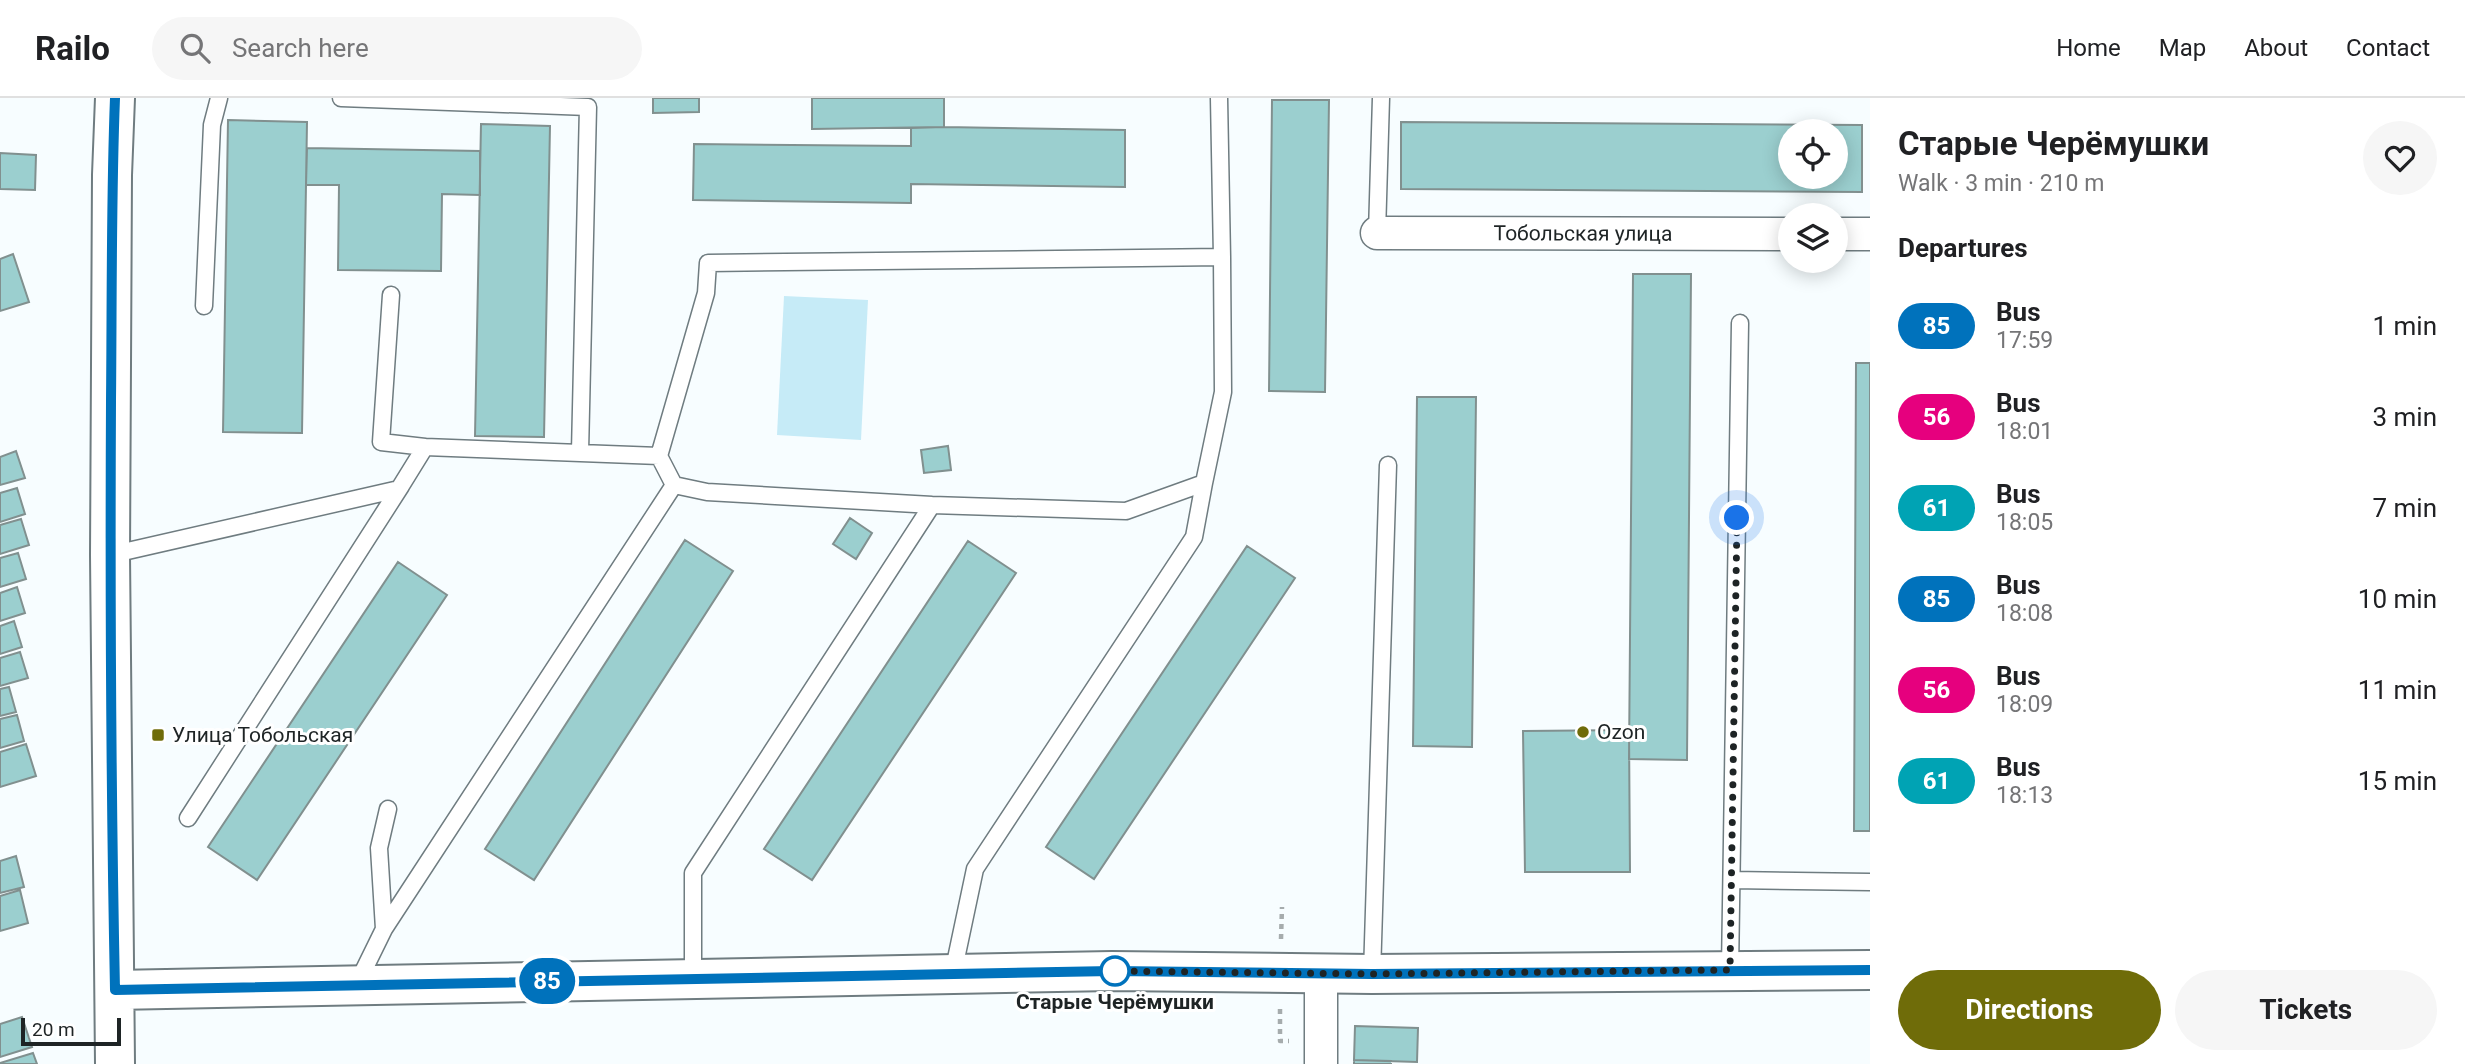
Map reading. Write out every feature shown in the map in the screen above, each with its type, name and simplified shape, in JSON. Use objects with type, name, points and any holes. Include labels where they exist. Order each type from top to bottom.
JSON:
[{"type":"street","points":[[115,98],[110,555],[115,1064]]},
{"type":"street","name":"Тобольская улица","points":[[1377,233],[1778,234]]},
{"type":"street","points":[[1848,234],[1870,234]]},
{"type":"street","points":[[115,990],[1112,971],[1372,974],[1870,970]]},
{"type":"street","points":[[1321,973],[1321,1064]]},
{"type":"lane","points":[[204,306],[212,125],[219,98]]},
{"type":"lane","points":[[341,98],[588,107],[580,452]]},
{"type":"lane","points":[[953,974],[975,869],[1194,537],[1223,392],[1219,98]]},
{"type":"lane","points":[[1377,233],[1381,98]]},
{"type":"lane","points":[[674,485],[659,456],[705,293],[708,263],[1222,257]]},
{"type":"lane","points":[[391,295],[381,442],[425,447],[659,456]]},
{"type":"lane","points":[[1730,970],[1740,323]]},
{"type":"lane","points":[[188,818],[425,447]]},
{"type":"lane","points":[[1372,974],[1388,465]]},
{"type":"lane","points":[[674,485],[707,492],[932,505],[1126,511],[1204,483]]},
{"type":"lane","points":[[357,984],[384,929],[674,485]]},
{"type":"lane","points":[[110,555],[399,489]]},
{"type":"lane","points":[[693,978],[693,873],[932,505]]},
{"type":"lane","points":[[384,929],[379,848],[388,809]]},
{"type":"lane","points":[[1731,880],[1870,882]]},
{"type":"path","points":[[1281,940],[1282,907]]},
{"type":"path","points":[[1280,1007],[1280,1041],[1293,1041]]},
{"type":"shaded area","points":[[784,296],[868,300],[861,440],[777,435]]},
{"type":"building","points":[[653,98],[699,98],[699,112],[653,113]]},
{"type":"building","points":[[812,98],[944,98],[944,127],[812,129]]},
{"type":"building","points":[[1272,100],[1329,100],[1325,392],[1269,391]]},
{"type":"building","points":[[228,120],[307,122],[302,433],[223,432]]},
{"type":"building","points":[[1401,122],[1778,124],[1778,189],[1848,189],[1848,125],[1862,125],[1862,192],[1401,189]]},
{"type":"building","points":[[481,124],[550,126],[544,437],[475,436]]},
{"type":"building","points":[[911,128],[1125,130],[1125,187],[911,184],[911,203],[693,200],[694,144],[911,146]]},
{"type":"building","points":[[307,148],[480,151],[480,195],[442,194],[441,271],[338,270],[339,185],[306,185]]},
{"type":"building","points":[[0,153],[36,155],[35,190],[0,189]]},
{"type":"building","points":[[13,254],[29,302],[0,311],[0,259]]},
{"type":"building","points":[[1633,274],[1691,274],[1687,760],[1629,759]]},
{"type":"building","points":[[1856,363],[1870,363],[1870,831],[1854,831]]},
{"type":"building","points":[[1417,397],[1476,397],[1472,747],[1413,746]]},
{"type":"building","points":[[948,446],[951,470],[924,473],[921,450]]},
{"type":"building","points":[[16,451],[25,478],[0,485],[0,457]]},
{"type":"building","points":[[17,488],[25,514],[0,522],[0,493]]},
{"type":"building","points":[[850,518],[872,533],[856,559],[833,544]]},
{"type":"building","points":[[21,519],[29,545],[0,554],[0,525]]},
{"type":"building","points":[[685,540],[733,571],[534,880],[485,849]]},
{"type":"building","points":[[968,541],[1016,573],[812,880],[764,849]]},
{"type":"building","points":[[1247,546],[1295,578],[1094,879],[1046,847]]},
{"type":"building","points":[[18,553],[26,579],[0,587],[0,558]]},
{"type":"building","points":[[398,562],[447,595],[257,880],[208,847]]},
{"type":"building","points":[[17,587],[25,613],[0,621],[0,593]]},
{"type":"building","points":[[14,621],[22,647],[0,654],[0,626]]},
{"type":"building","points":[[20,652],[28,678],[0,686],[0,658]]},
{"type":"building","points":[[9,687],[16,712],[0,716],[0,689]]},
{"type":"building","points":[[17,715],[24,741],[0,748],[0,719]]},
{"type":"building","points":[[1629,730],[1630,872],[1525,872],[1523,731]]},
{"type":"building","points":[[26,744],[36,776],[0,787],[0,752]]},
{"type":"building","points":[[16,856],[24,887],[0,893],[0,861]]},
{"type":"building","points":[[20,890],[28,923],[0,931],[0,896]]},
{"type":"building","points":[[22,1017],[32,1047],[0,1057],[0,1024]]},
{"type":"building","points":[[1355,1026],[1418,1028],[1417,1062],[1354,1060]]},
{"type":"building","points":[[33,1053],[37,1064],[0,1064],[0,1063]]},
{"type":"building","points":[[1354,1060],[1391,1061],[1391,1064],[1354,1064]]},
{"type":"bus line","name":"85","points":[[115,98],[112,175],[110,555],[115,990],[1112,971],[1372,974],[1870,970]]},
{"type":"place","name":"Ozon","points":[[1583,732]]},
{"type":"place","name":"Улица Тобольская","points":[[158,735]]},
{"type":"place","name":"Старые Черёмушки","points":[[1115,971]]},
{"type":"route","points":[[1115,971],[1112,971],[1372,974],[1730,970],[1737,518]]}]
